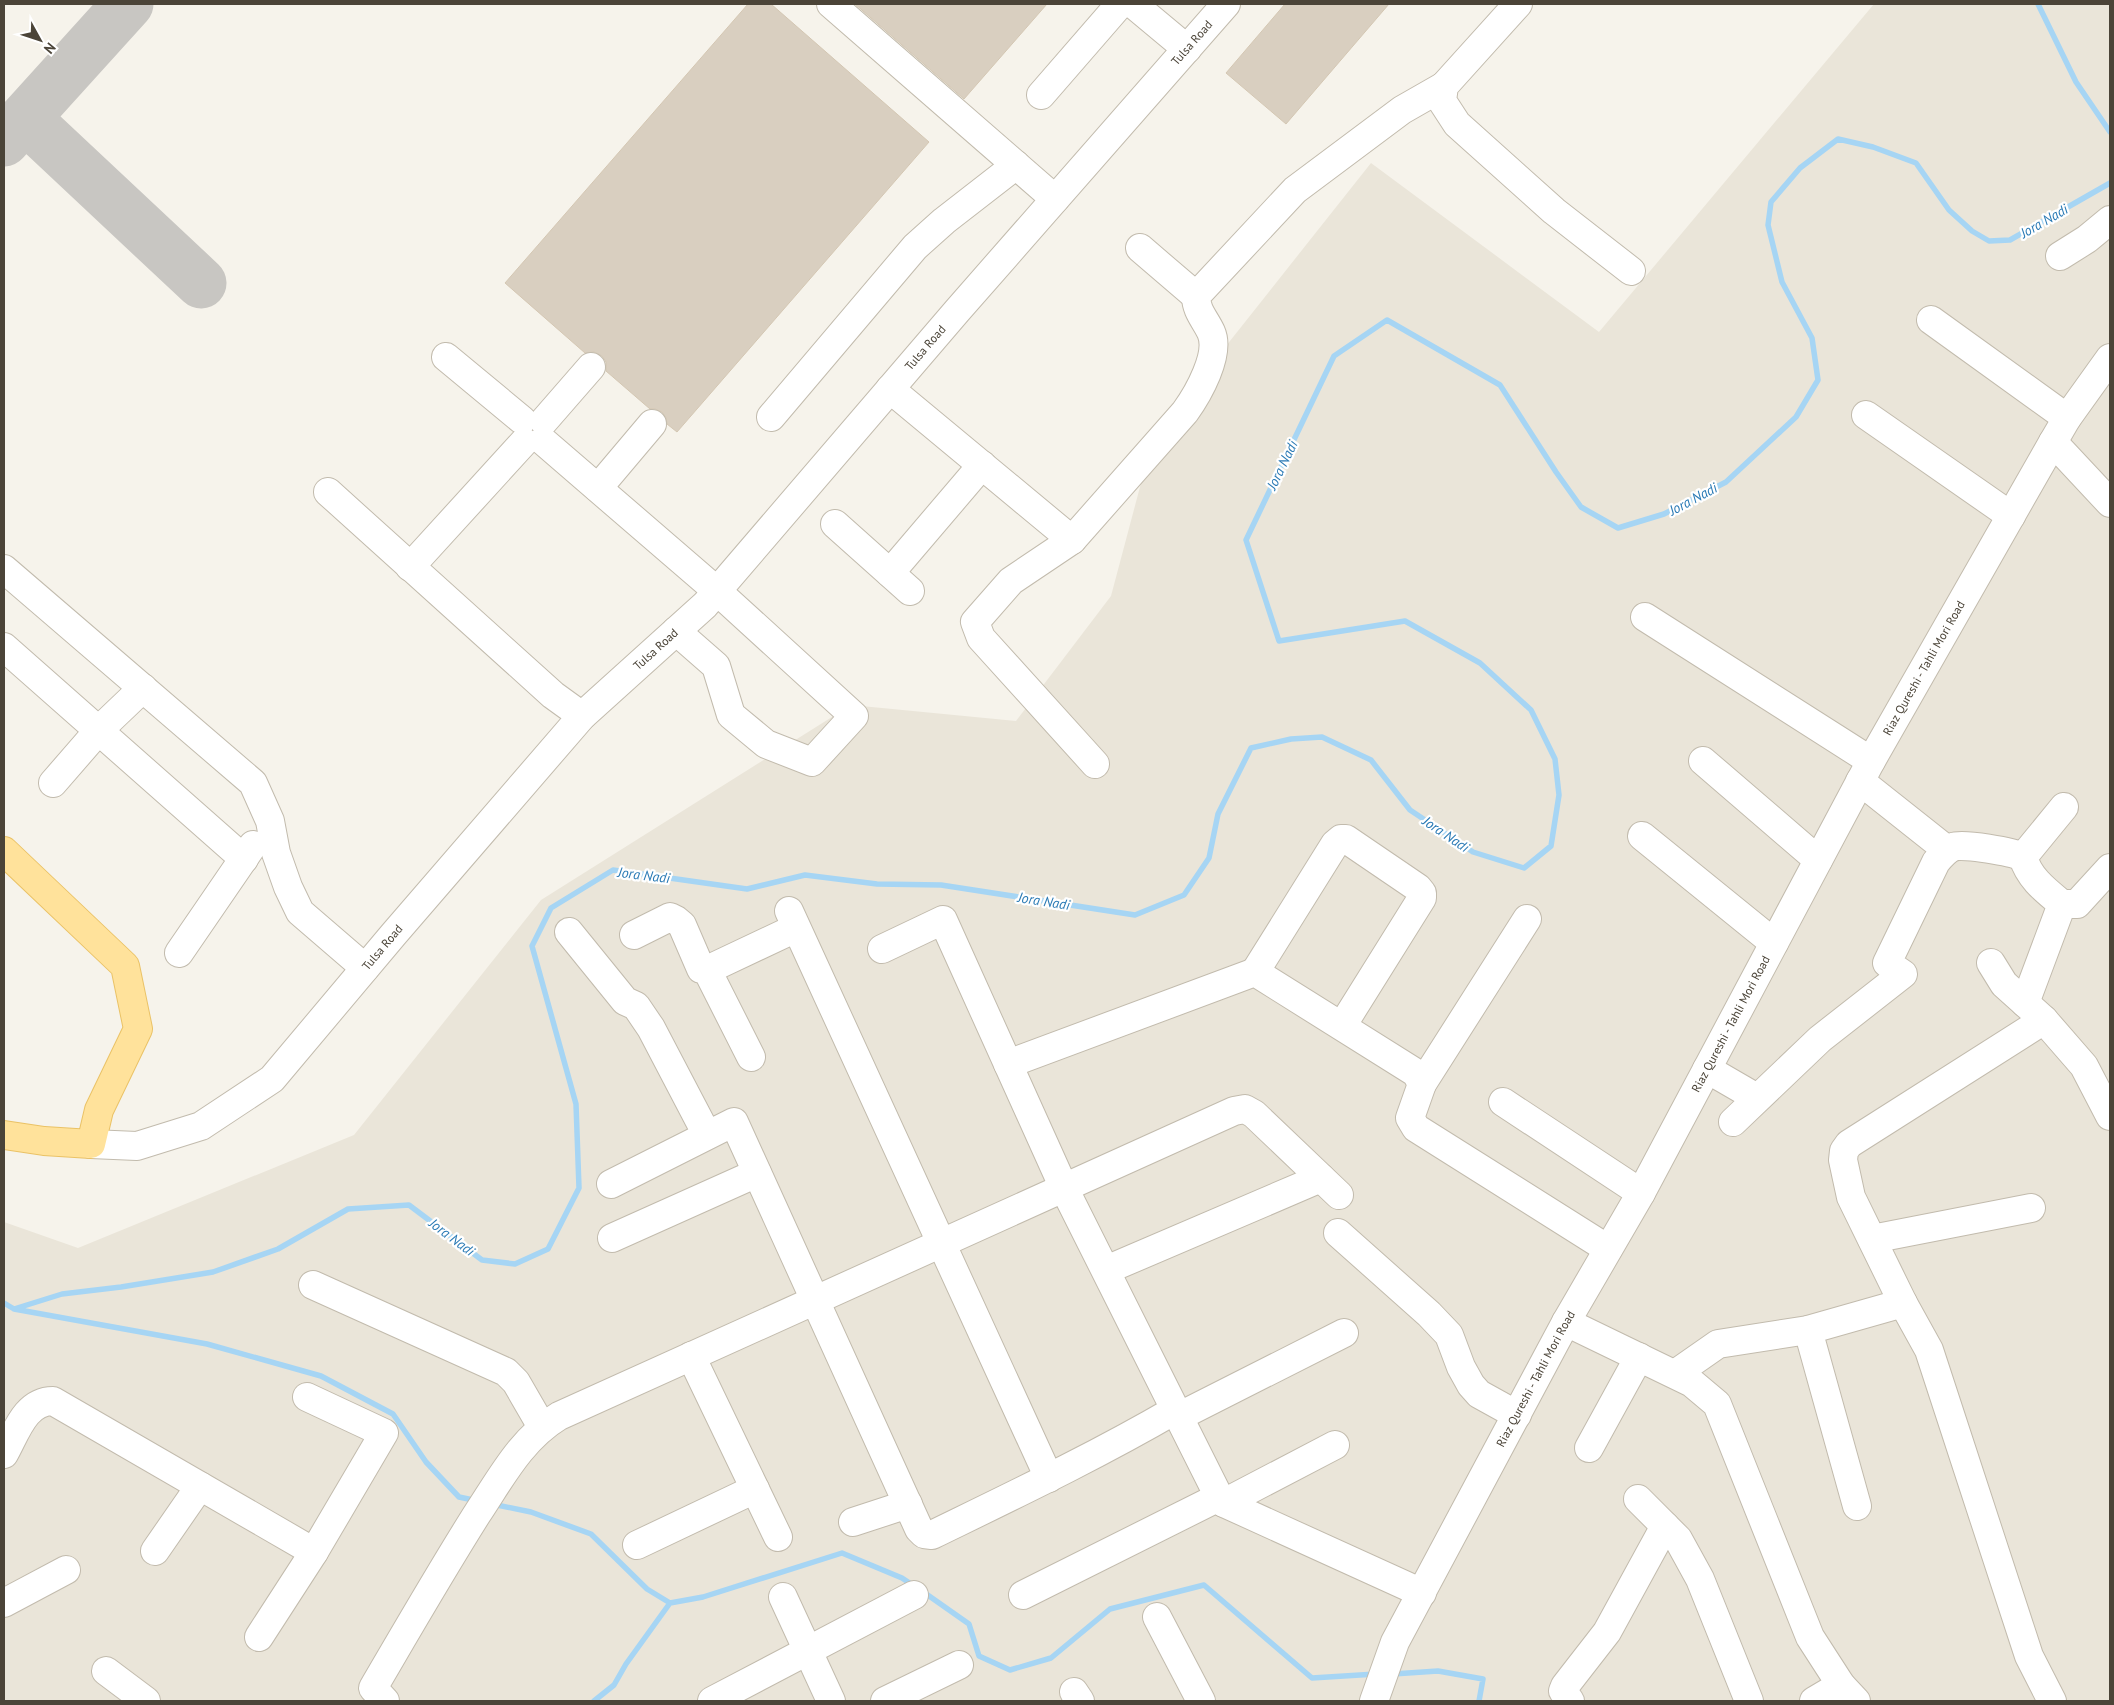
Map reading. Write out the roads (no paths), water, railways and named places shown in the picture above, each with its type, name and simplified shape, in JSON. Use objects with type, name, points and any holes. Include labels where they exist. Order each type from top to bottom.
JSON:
[{"type":"main road","points":[[4,852],[125,966],[138,1029],[99,1110],[91,1144]]},
{"type":"main road","name":"Tulsa Road","points":[[4,1135],[44,1141],[91,1144]]},
{"type":"street","points":[[831,4],[1056,199]]},
{"type":"street","points":[[1041,95],[1120,4]]},
{"type":"street","points":[[1133,4],[1187,49]]},
{"type":"street","name":"Tulsa Road","points":[[91,1144],[137,1146],[200,1126],[272,1080],[365,968],[582,716],[705,605],[890,389],[1226,4]]},
{"type":"street","points":[[1095,764],[981,638],[975,622],[1011,581],[1072,540],[1185,412],[1199,392],[1213,355],[1213,337],[1196,306],[1196,296],[1295,190],[1402,110],[1444,86],[1518,4]]},
{"type":"street","points":[[1444,86],[1442,101],[1457,124],[1554,211],[1631,272]]},
{"type":"street","points":[[771,417],[915,247],[944,221],[1016,164]]},
{"type":"street","points":[[2060,256],[2087,239],[2110,220]]},
{"type":"street","points":[[1140,248],[1196,296]]},
{"type":"street","points":[[1931,320],[2067,418]]},
{"type":"street","points":[[446,357],[717,591],[854,716],[812,762],[766,744],[731,715],[716,666],[676,631]]},
{"type":"street","name":"Riaz Qureshi - Tahli Mori Road","points":[[1374,1701],[1395,1642],[1566,1322],[1641,1193],[1865,771],[2067,418],[2110,358]]},
{"type":"street","points":[[410,567],[591,368]]},
{"type":"street","points":[[890,389],[1072,540]]},
{"type":"street","points":[[1866,415],[2011,516]]},
{"type":"street","points":[[598,488],[652,424]]},
{"type":"street","points":[[2053,442],[2110,503]]},
{"type":"street","points":[[890,573],[982,465]]},
{"type":"street","points":[[328,492],[553,694],[582,716]]},
{"type":"street","points":[[835,524],[910,591]]},
{"type":"street","points":[[4,569],[253,783],[270,821],[276,853],[288,887],[300,912],[365,968]]},
{"type":"street","points":[[1645,617],[1865,771],[1947,850]]},
{"type":"street","points":[[4,647],[244,859]]},
{"type":"street","points":[[53,783],[99,730],[142,688]]},
{"type":"street","points":[[1704,761],[1818,860]]},
{"type":"street","points":[[2023,856],[2064,807]]},
{"type":"street","points":[[179,953],[270,821]]},
{"type":"street","points":[[1642,836],[1774,943]]},
{"type":"street","points":[[1008,1064],[1256,972],[1335,844],[1341,840],[1346,840],[1418,888],[1422,893],[1422,898],[1342,1026]]},
{"type":"street","points":[[1733,1122],[1820,1039],[1903,974],[1887,963],[1936,862],[1947,850],[1956,846],[2013,852],[2023,856]]},
{"type":"street","points":[[2023,856],[2027,869],[2031,874],[2062,904],[2077,904],[2110,868]]},
{"type":"street","points":[[2052,1701],[2029,1656],[1929,1350],[1902,1303],[1851,1197],[1843,1160],[1844,1152],[1849,1144],[2034,1012],[2062,904]]},
{"type":"street","points":[[634,935],[670,917],[682,925],[700,969],[707,970],[792,920],[1049,1478]]},
{"type":"street","points":[[1527,918],[1422,1084],[1410,1118],[1416,1128],[1608,1249]]},
{"type":"street","points":[[882,949],[943,920],[1063,1186],[1221,1500],[1422,1593]]},
{"type":"street","points":[[570,932],[625,1001],[636,1006],[651,1028],[707,1135]]},
{"type":"street","points":[[1990,963],[2004,984],[2034,1012],[2084,1066],[2110,1114]]},
{"type":"street","points":[[707,970],[751,1057]]},
{"type":"street","points":[[1256,972],[1416,1072],[1422,1084]]},
{"type":"street","points":[[1707,1069],[1757,1098]]},
{"type":"street","points":[[1503,1102],[1641,1193]]},
{"type":"street","points":[[385,1701],[373,1688],[453,1552],[518,1451],[542,1427],[559,1416],[1063,1186],[1234,1111],[1245,1109],[1254,1114],[1330,1186],[1106,1270]]},
{"type":"street","points":[[611,1184],[734,1122],[919,1529],[924,1534],[932,1535],[1344,1333]]},
{"type":"street","points":[[612,1238],[757,1173]]},
{"type":"street","points":[[1872,1239],[2031,1208]]},
{"type":"street","points":[[1338,1233],[1429,1314],[1449,1335],[1461,1367],[1475,1390],[1517,1415]]},
{"type":"street","points":[[313,1284],[506,1372],[516,1382],[542,1427]]},
{"type":"street","points":[[1675,1374],[1718,1344],[1808,1330],[1902,1303]]},
{"type":"street","points":[[1566,1322],[1692,1383],[1717,1404],[1810,1637],[1849,1693],[1814,1701]]},
{"type":"street","points":[[1808,1330],[1857,1506]]},
{"type":"street","points":[[691,1356],[778,1537]]},
{"type":"street","points":[[1589,1448],[1639,1357]]},
{"type":"street","points":[[259,1637],[314,1552],[384,1434],[307,1397]]},
{"type":"street","points":[[4,1454],[30,1409],[42,1401],[53,1401],[314,1552]]},
{"type":"street","points":[[1022,1595],[1335,1445]]},
{"type":"street","points":[[155,1552],[200,1486]]},
{"type":"street","points":[[637,1545],[755,1489]]},
{"type":"street","points":[[1638,1499],[1678,1539],[1700,1579],[1749,1701]]},
{"type":"street","points":[[853,1522],[908,1504]]},
{"type":"street","points":[[1570,1701],[1563,1691],[1565,1686],[1607,1632],[1665,1526]]},
{"type":"street","points":[[4,1603],[66,1570]]},
{"type":"street","points":[[712,1701],[914,1595]]},
{"type":"street","points":[[783,1597],[806,1651],[831,1701]]},
{"type":"street","points":[[1157,1617],[1201,1701]]},
{"type":"street","points":[[885,1701],[959,1665]]},
{"type":"street","points":[[106,1671],[146,1701]]},
{"type":"waterway","name":"Jora Nadi","points":[[2038,4],[2076,82],[2110,132]]},
{"type":"waterway","name":"Jora Nadi","points":[[14,1309],[62,1294],[121,1287],[213,1272],[278,1249],[348,1209],[409,1205],[482,1260],[515,1264],[548,1249],[579,1188],[576,1104],[532,946],[551,908],[613,870],[747,889],[805,875],[877,884],[941,885],[1135,915],[1184,895],[1209,858],[1218,814],[1251,748],[1291,739],[1322,737],[1371,760],[1410,810],[1473,852],[1524,868],[1551,846],[1559,795],[1555,759],[1531,710],[1480,663],[1405,621],[1279,641],[1246,540],[1334,356],[1387,320],[1500,385],[1581,507],[1618,528],[1664,514],[1726,482],[1796,417],[1818,380],[1812,338],[1782,282],[1768,225],[1771,202],[1800,168],[1838,139],[1873,147],[1916,163],[1949,210],[1972,231],[1989,241],[2010,240],[2110,183]]},
{"type":"waterway","points":[[4,1303],[14,1309],[207,1344],[321,1376],[393,1414],[426,1462],[459,1497],[478,1501]]},
{"type":"waterway","points":[[492,1504],[531,1512],[591,1534],[647,1589],[670,1603],[703,1597],[842,1553],[902,1578],[914,1586]]},
{"type":"waterway","points":[[922,1591],[969,1624],[979,1656],[1010,1670],[1051,1658],[1110,1609],[1204,1585],[1312,1678],[1376,1674]]},
{"type":"waterway","points":[[594,1701],[614,1685],[626,1664],[670,1603]]},
{"type":"waterway","points":[[1393,1674],[1438,1671],[1483,1679],[1479,1701]]}]
